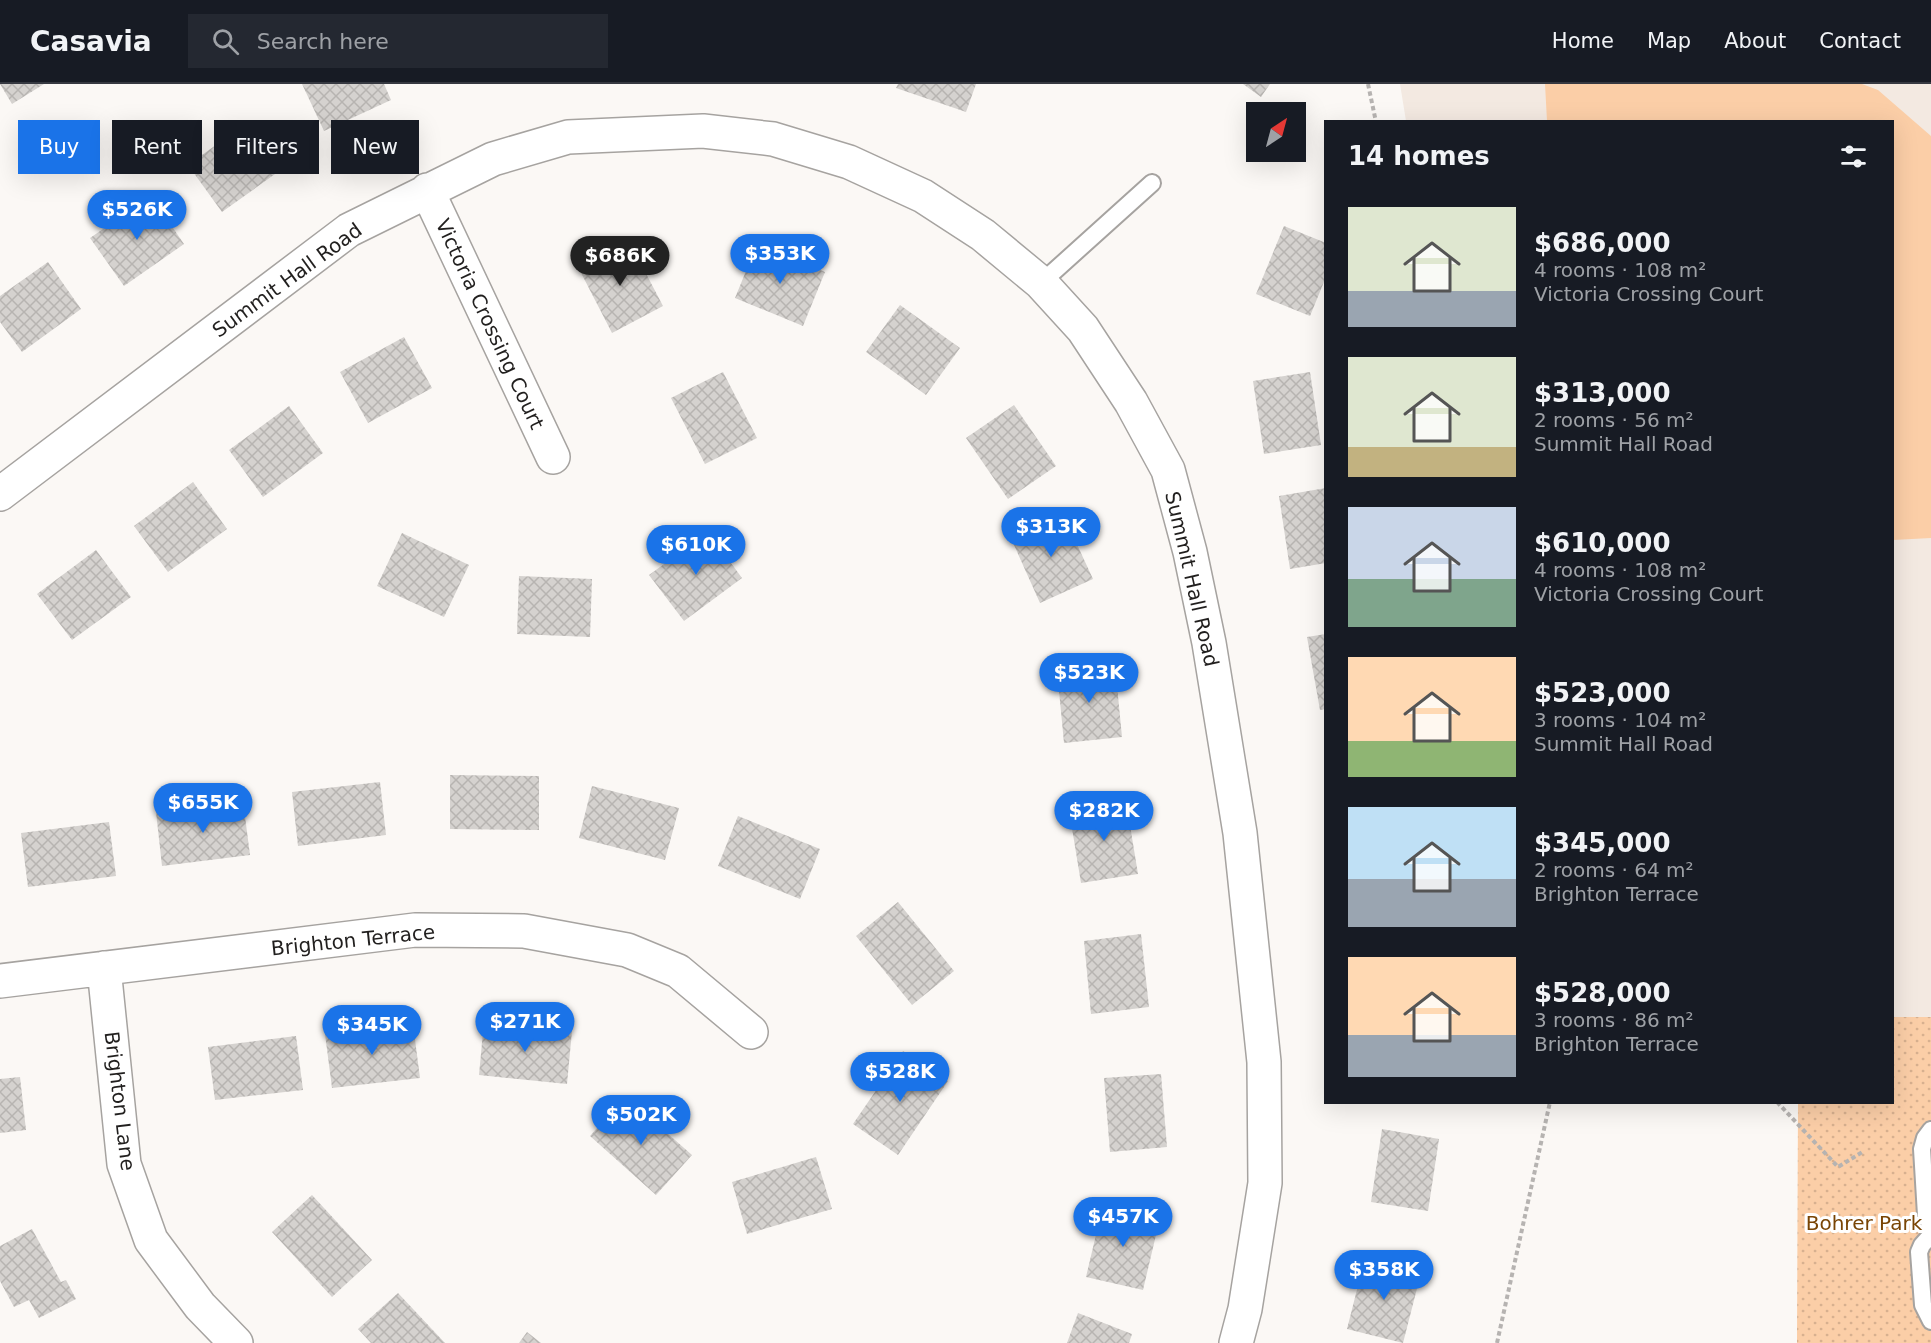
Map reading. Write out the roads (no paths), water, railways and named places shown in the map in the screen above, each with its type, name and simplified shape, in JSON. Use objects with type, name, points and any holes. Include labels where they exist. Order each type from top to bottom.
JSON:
[{"type":"street","name":"Summit Hall Road","points":[[0,494],[350,230],[493,159],[568,137],[703,131],[773,139],[849,162],[923,196],[983,235],[1041,283],[1083,329],[1131,402],[1168,470],[1190,552],[1209,644],[1240,833],[1264,1062],[1265,1183],[1245,1309],[1236,1343]]},
{"type":"street","name":"Victoria Crossing Court","points":[[427,190],[553,457]]},
{"type":"street","name":"Brighton Terrace","points":[[0,981],[415,930],[524,931],[627,950],[678,970],[751,1032]]},
{"type":"street","name":"Brighton Lane","points":[[104,968],[124,1164],[152,1240],[200,1306],[236,1343]]},
{"type":"lane","points":[[1041,283],[1152,183]]},
{"type":"lane","points":[[1931,1130],[1925,1138],[1922,1149],[1926,1215],[1931,1227]]},
{"type":"lane","points":[[1931,1235],[1919,1252],[1923,1305],[1931,1322]]},
{"type":"park label","name":"Bohrer Park","points":[[1864,1223]]}]
